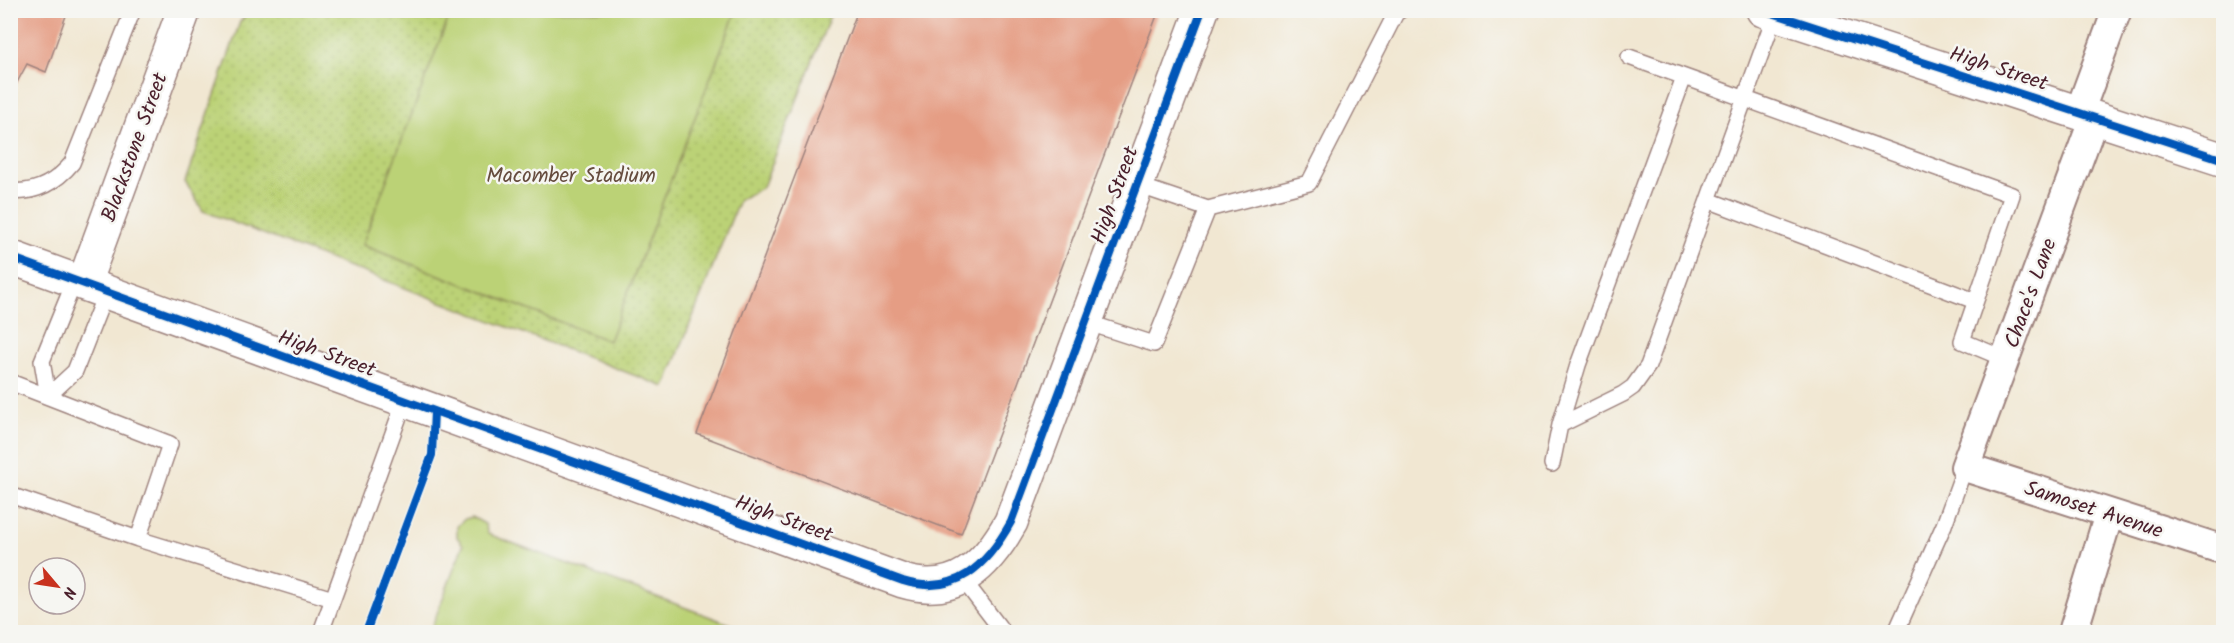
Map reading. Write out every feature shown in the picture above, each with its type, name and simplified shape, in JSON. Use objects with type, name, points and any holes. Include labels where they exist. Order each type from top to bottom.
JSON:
[{"type":"street","name":"Blackstone Street","points":[[88,285],[184,10]]},
{"type":"street","name":"High Street","points":[[10,257],[903,581],[920,586],[938,586],[961,577],[982,564],[998,545],[1011,522],[1202,10]]},
{"type":"street","name":"Chace's Lane","points":[[1965,467],[2005,360],[2086,116],[2117,10]]},
{"type":"street","name":"High Street","points":[[1769,13],[2223,160]]},
{"type":"street","name":"Samoset Avenue","points":[[1965,467],[2223,550]]},
{"type":"street","points":[[2073,633],[2109,514]]},
{"type":"lane","points":[[10,191],[26,191],[53,182],[72,163],[133,10]]},
{"type":"lane","points":[[1137,185],[1208,209],[1309,183],[1396,13],[1401,10]]},
{"type":"lane","points":[[1560,425],[1623,394],[1641,378],[1654,352],[1745,99],[1769,13]]},
{"type":"lane","points":[[1629,57],[2012,195],[1962,341],[2005,360]]},
{"type":"lane","points":[[1552,464],[1560,425],[1578,365],[1684,77]]},
{"type":"lane","points":[[1708,200],[1976,301]]},
{"type":"lane","points":[[1086,322],[1154,344],[1208,209]]},
{"type":"lane","points":[[48,396],[42,361],[88,285]]},
{"type":"lane","points":[[48,396],[75,371],[88,285]]},
{"type":"lane","points":[[10,382],[170,444],[138,538]]},
{"type":"lane","points":[[321,633],[405,400]]},
{"type":"lane","points":[[1896,633],[1944,525],[1965,467]]},
{"type":"lane","points":[[10,495],[333,599]]},
{"type":"lane","points":[[961,577],[1003,633]]},
{"type":"green space","name":"Macomber Stadium","points":[[250,11],[832,11],[763,187],[739,200],[665,387],[203,211],[185,182],[240,22]]},
{"type":"green space","points":[[451,11],[736,11],[609,341],[362,245]]},
{"type":"green space","points":[[472,517],[485,524],[488,534],[751,632],[430,632],[463,545],[457,537],[457,526],[465,519]]},
{"type":"building","points":[[10,10],[68,10],[46,72],[27,64],[14,88],[10,87]]},
{"type":"building","points":[[858,10],[1159,10],[961,534],[697,434]]},
{"type":"cycle path","points":[[10,257],[903,581],[922,585],[939,585],[968,574],[980,564],[1002,538],[1011,522],[1202,10]]},
{"type":"cycle path","points":[[1763,10],[2224,160]]},
{"type":"cycle path","points":[[366,632],[432,455],[434,411]]}]
